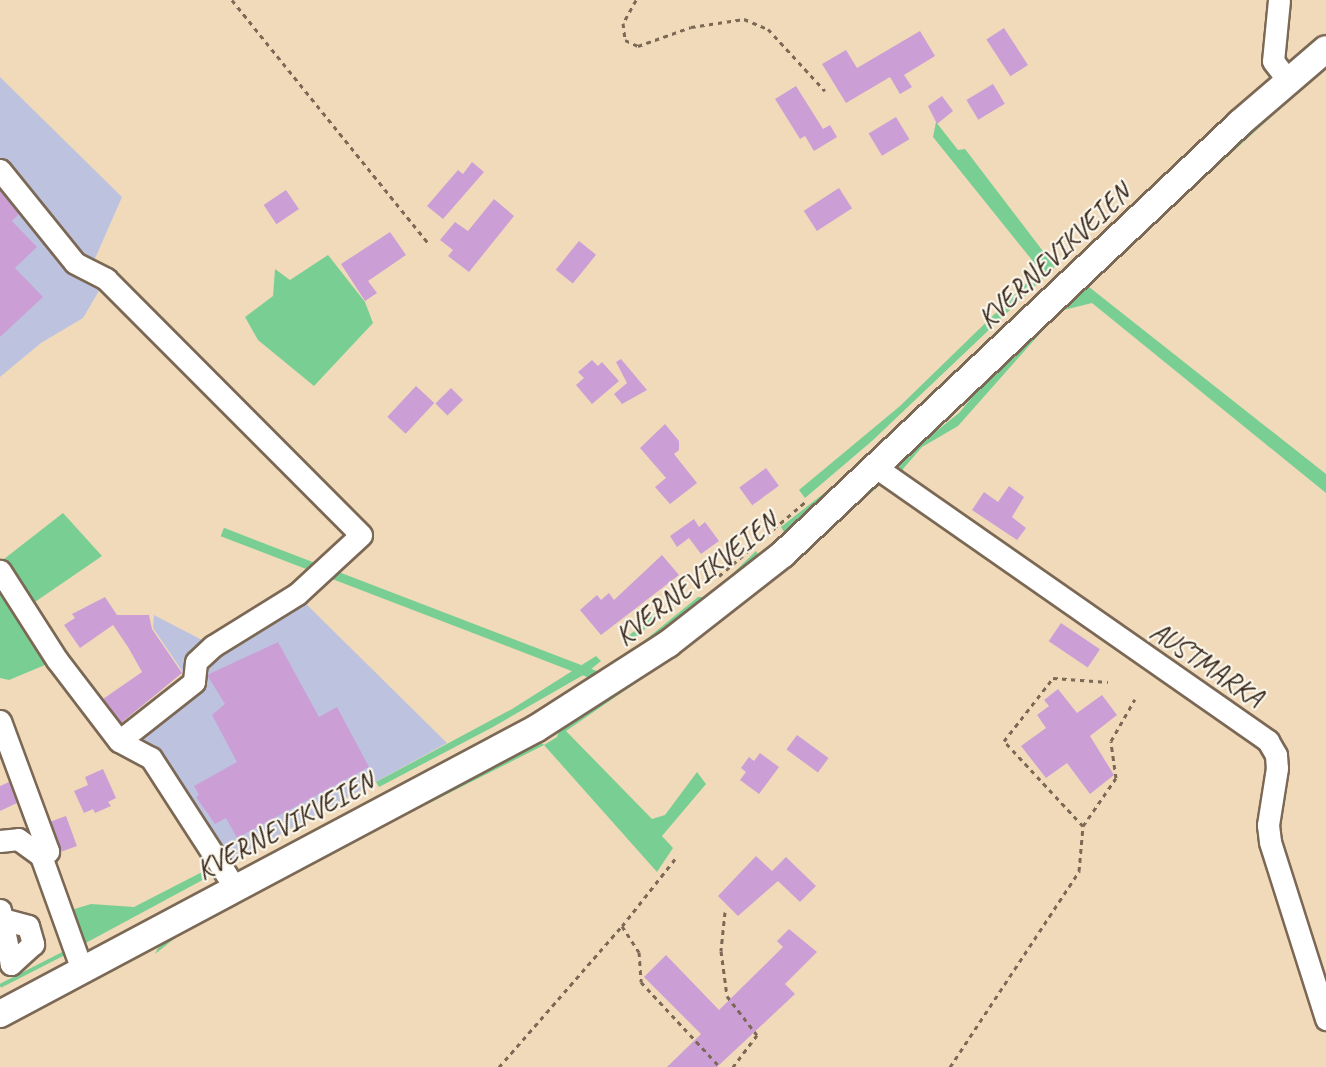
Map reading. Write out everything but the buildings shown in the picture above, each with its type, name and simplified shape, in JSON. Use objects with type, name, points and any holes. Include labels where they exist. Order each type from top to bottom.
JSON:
[{"type":"main road","name":"KVERNEVIKVEIEN","points":[[0,1014],[537,728],[618,679],[783,554],[1288,80],[1326,49]]},
{"type":"street","points":[[1279,0],[1272,35],[1273,60],[1288,80]]},
{"type":"street","points":[[0,170],[75,262],[106,279],[361,535],[297,594],[213,646],[196,662],[194,682],[118,741]]},
{"type":"street","name":"AUSTMARKA","points":[[877,468],[1268,741],[1276,755],[1277,768],[1268,825],[1270,842],[1326,1018]]},
{"type":"street","points":[[0,571],[57,660],[118,741],[151,758],[235,888]]},
{"type":"street","points":[[0,720],[48,851],[41,856]]},
{"type":"street","points":[[0,841],[18,839],[41,856],[82,970]]},
{"type":"path","points":[[232,0],[428,243]]},
{"type":"path","points":[[636,0],[623,23],[625,40],[638,46],[691,27],[744,19],[768,29],[825,91]]},
{"type":"path","points":[[1083,826],[1004,741],[1053,678],[1108,682]]},
{"type":"path","points":[[950,1067],[1079,871],[1083,826],[1116,778],[1111,741],[1135,699]]},
{"type":"path","points":[[499,1067],[622,926],[675,859]]},
{"type":"path","points":[[725,912],[721,951],[728,996],[757,1035],[733,1067]]},
{"type":"path","points":[[622,926],[639,952],[641,982],[720,1067]]},
{"type":"shaded area","points":[[0,77],[122,197],[90,270],[106,279],[83,318],[41,343],[0,377]]},
{"type":"shaded area","points":[[295,593],[447,743],[222,866],[151,758],[119,741],[189,681],[153,628],[154,615],[204,641]]},
{"type":"green space","points":[[1265,81],[1269,81],[1076,264],[1122,214]]},
{"type":"green space","points":[[1295,95],[1097,276],[1092,274],[1282,96]]},
{"type":"green space","points":[[936,122],[958,150],[965,149],[1055,267],[872,441],[805,498],[799,490],[900,406],[1040,270],[933,137]]},
{"type":"green space","points":[[328,255],[365,302],[373,323],[314,386],[258,340],[245,317],[273,296],[275,269],[290,280]]},
{"type":"green space","points":[[1084,283],[1326,474],[1326,493],[1092,303],[1060,311],[958,426],[922,447],[903,469],[907,485],[896,471],[900,460],[959,413],[1006,357]]},
{"type":"green space","points":[[861,464],[829,502],[784,532],[781,527]]},
{"type":"green space","points":[[880,485],[772,579],[672,658],[566,731],[652,819],[665,815],[697,772],[706,784],[662,836],[673,848],[657,872],[544,745],[557,737],[562,722],[872,486]]},
{"type":"green space","points":[[63,513],[102,556],[32,604],[4,559]]},
{"type":"green space","points":[[224,528],[602,673],[599,681],[221,536]]},
{"type":"green space","points":[[756,551],[758,554],[741,575],[727,586],[723,583]]},
{"type":"green space","points":[[9,586],[57,660],[9,680],[0,678],[0,596]]},
{"type":"green space","points":[[698,597],[705,597],[700,609],[617,663]]},
{"type":"green space","points":[[659,610],[663,614],[627,644],[626,638]]},
{"type":"green space","points":[[596,656],[601,661],[585,674],[493,727],[379,787],[376,782],[512,709]]},
{"type":"green space","points":[[538,740],[544,745],[198,920],[155,954],[158,948],[190,921]]},
{"type":"green space","points":[[199,850],[211,862],[210,876],[82,945],[74,929],[76,921],[68,911],[91,904],[134,907],[204,871]]},
{"type":"green space","points":[[74,946],[76,950],[1,988],[0,984]]}]
